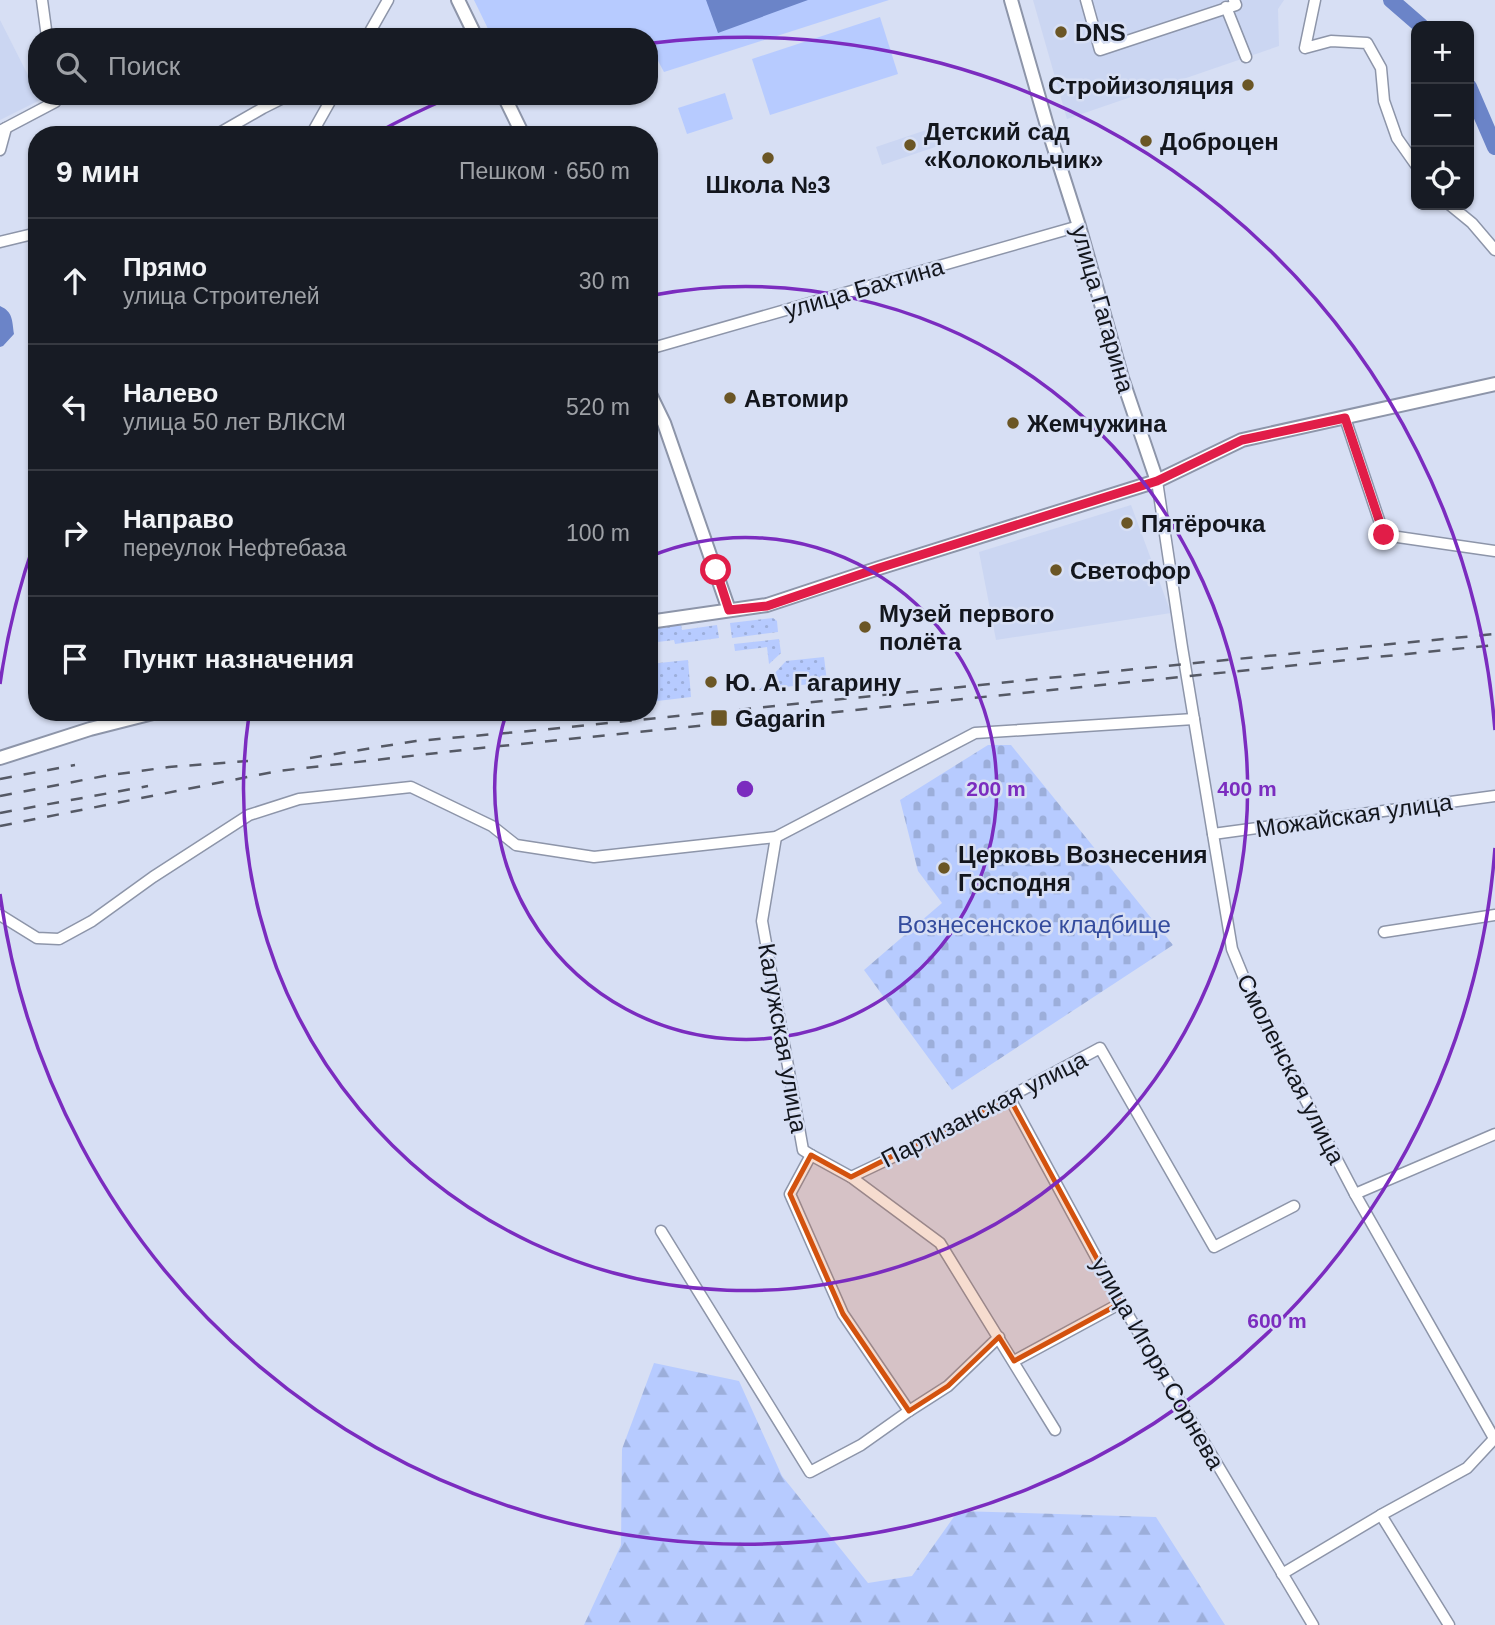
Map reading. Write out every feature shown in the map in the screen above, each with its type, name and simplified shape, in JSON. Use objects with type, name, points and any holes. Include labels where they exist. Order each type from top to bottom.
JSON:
[{"type":"main road","points":[[458,0],[472,28]]},
{"type":"main road","name":"улица Гагарина","points":[[1011,0],[1122,379],[1157,481]]},
{"type":"main road","points":[[508,105],[519,126]]},
{"type":"main road","points":[[658,621],[767,606],[1157,481],[1242,440],[1495,384]]},
{"type":"main road","points":[[658,410],[729,610]]},
{"type":"main road","points":[[0,758],[122,721]]},
{"type":"street","points":[[42,0],[46,28]]},
{"type":"street","points":[[372,28],[388,0]]},
{"type":"street","points":[[1086,0],[1100,50],[1230,4],[1246,57]]},
{"type":"street","points":[[1315,0],[1305,48],[1331,41],[1367,43],[1381,68],[1384,100],[1397,138],[1411,158]]},
{"type":"street","points":[[0,150],[3,130],[49,105]]},
{"type":"street","points":[[232,126],[269,105]]},
{"type":"street","points":[[316,126],[327,105]]},
{"type":"street","points":[[1456,210],[1472,223],[1495,250]]},
{"type":"street","name":"улица Бахтина","points":[[658,346],[1079,226]]},
{"type":"street","points":[[0,242],[28,235]]},
{"type":"street","points":[[1345,418],[1384,535],[1495,551]]},
{"type":"street","name":"улица Гагарина","points":[[1157,481],[1185,664]]},
{"type":"street","name":"Смоленская улица","points":[[1185,664],[1232,949],[1248,988],[1355,1194],[1494,1439]]},
{"type":"street","points":[[0,915],[37,938],[59,939],[92,921],[153,877],[249,815],[299,799],[411,787],[492,826],[516,845],[594,857],[776,836],[975,733],[1194,719]]},
{"type":"street","name":"Можайская улица","points":[[1213,834],[1495,796]]},
{"type":"street","name":"Калужская улица","points":[[776,836],[762,921],[803,1150],[851,1177],[940,1243],[1055,1430]]},
{"type":"street","points":[[1384,932],[1495,915]]},
{"type":"street","name":"Партизанская улица","points":[[851,1177],[933,1138],[1100,1048],[1214,1247],[1294,1206]]},
{"type":"street","name":"улица Игоря Сорнева","points":[[1009,1097],[1121,1303],[1312,1625]]},
{"type":"street","points":[[1355,1194],[1495,1134]]},
{"type":"street","points":[[811,1155],[790,1194],[843,1314],[909,1411]]},
{"type":"street","points":[[662,1231],[810,1472],[861,1445],[948,1386],[999,1337]]},
{"type":"street","points":[[1014,1361],[1121,1303]]},
{"type":"street","points":[[1282,1574],[1467,1468],[1494,1439]]},
{"type":"street","points":[[1381,1515],[1449,1625]]},
{"type":"highlighted area","points":[[1009,1097],[1121,1303],[1014,1361],[999,1337],[948,1386],[909,1411],[843,1314],[790,1194],[811,1155],[851,1177]]},
{"type":"shaded area","points":[[706,0],[808,0],[718,33]]},
{"type":"shaded area","points":[[1033,0],[1284,0],[1278,9],[1279,46],[1067,119]]},
{"type":"shaded area","points":[[0,20],[28,75],[30,105],[0,120]]},
{"type":"shaded area","name":"Детский сад «Колокольчик»","points":[[938,126],[944,144],[882,165],[876,147]]},
{"type":"shaded area","points":[[0,306],[10,314],[14,334],[0,347]]},
{"type":"shaded area","points":[[1131,505],[1171,613],[996,640],[979,552]]},
{"type":"green space","points":[[474,0],[889,0],[664,72],[658,61],[658,28],[488,28]]},
{"type":"green space","points":[[880,17],[898,74],[770,115],[752,59]]},
{"type":"green space","points":[[725,93],[733,119],[687,134],[678,108]]},
{"type":"green space","points":[[773,618],[777,621],[778,632],[732,638],[730,623]]},
{"type":"green space","points":[[681,625],[682,630],[717,625],[719,638],[675,644],[674,640],[658,642],[658,628]]},
{"type":"green space","points":[[779,639],[781,653],[769,664],[767,647],[735,651],[734,644]]},
{"type":"green space","points":[[824,657],[827,682],[759,690],[786,661]]},
{"type":"green space","points":[[688,660],[691,697],[658,701],[658,663]]},
{"type":"green space","name":"Вознесенское кладбище","points":[[988,745],[1011,745],[1173,945],[952,1090],[864,970],[942,903],[918,871],[900,800]]},
{"type":"green space","points":[[654,1363],[739,1381],[782,1476],[868,1583],[912,1576],[958,1511],[1156,1517],[1225,1625],[584,1625],[621,1545],[622,1449]]},
{"type":"waterway","points":[[1391,0],[1415,21]]},
{"type":"waterway","points":[[1474,99],[1495,147]]},
{"type":"railway","points":[[658,718],[1495,634]]},
{"type":"railway","points":[[0,826],[278,771],[1495,645]]},
{"type":"railway","points":[[310,758],[416,741],[628,721]]},
{"type":"railway","points":[[0,796],[104,776],[169,767],[248,761]]},
{"type":"railway","points":[[0,779],[75,765]]},
{"type":"railway","points":[[0,813],[148,786]]},
{"type":"place","name":"DNS","points":[[1061,32]]},
{"type":"place","name":"Стройизоляция","points":[[1248,85]]},
{"type":"place","name":"Доброцен","points":[[1146,141]]},
{"type":"place","name":"Детский сад «Колокольчик»","points":[[910,145]]},
{"type":"place","name":"Школа №3","points":[[768,158]]},
{"type":"place","name":"Автомир","points":[[730,398]]},
{"type":"place","name":"Жемчужина","points":[[1013,423]]},
{"type":"place","name":"Пятёрочка","points":[[1127,523]]},
{"type":"place","name":"Светофор","points":[[1056,570]]},
{"type":"place","name":"Музей первого полёта","points":[[865,627]]},
{"type":"place","name":"Ю. А. Гагарину","points":[[711,682]]},
{"type":"place","name":"Gagarin","points":[[719,718]]},
{"type":"place","name":"Церковь Вознесения Господня","points":[[944,868]]},
{"type":"route","points":[[716,570],[729,610],[767,606],[1157,481],[1242,440],[1345,418],[1384,535]]}]
